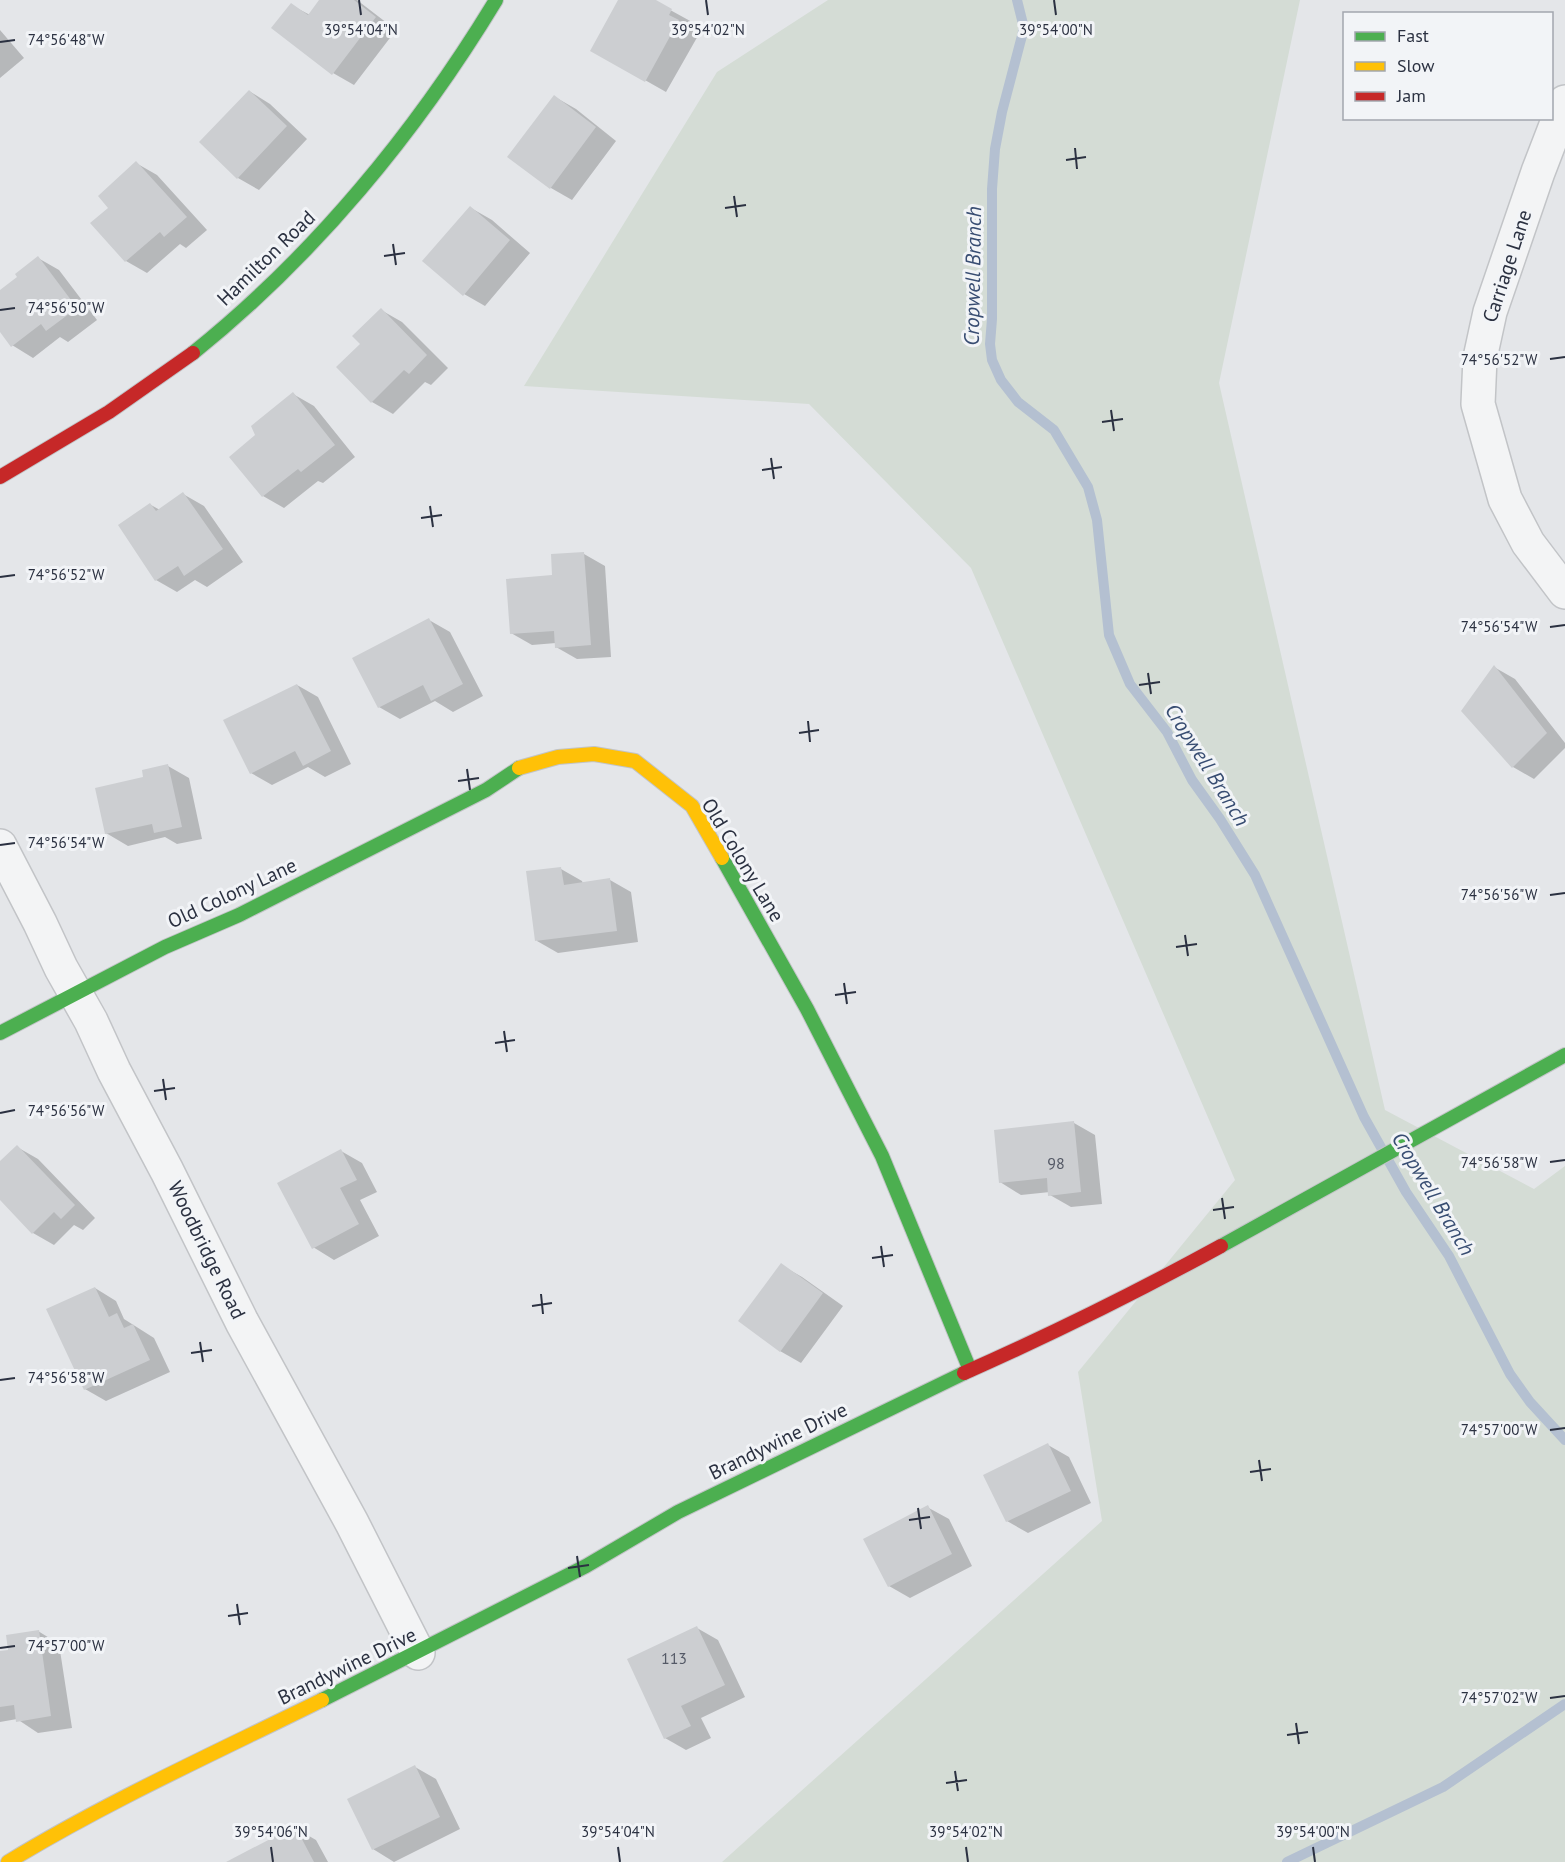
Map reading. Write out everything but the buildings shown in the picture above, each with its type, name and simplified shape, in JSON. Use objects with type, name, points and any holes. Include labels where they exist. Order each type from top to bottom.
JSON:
[{"type":"street","name":"Hamilton Road","points":[[0,477],[70,436],[166,373],[212,338],[254,298],[340,213],[379,168],[453,70],[496,0]]},
{"type":"street","name":"Carriage Lane","points":[[1565,102],[1538,172],[1490,312],[1480,358],[1478,404],[1505,499],[1528,543],[1565,592]]},
{"type":"street","name":"Old Colony Lane","points":[[0,1033],[165,947],[239,915],[486,790],[517,768],[558,757],[594,754],[635,761],[692,806],[801,999],[882,1156],[970,1370]]},
{"type":"street","name":"Woodbridge Road","points":[[0,846],[243,1322],[352,1523],[418,1653]]},
{"type":"street","name":"Brandywine Drive","points":[[8,1862],[44,1840],[152,1784],[418,1653],[528,1594],[586,1566],[678,1512],[970,1370],[1058,1332],[1145,1288],[1565,1055]]},
{"type":"shaded area","points":[[828,0],[1300,0],[1219,383],[1385,1110],[1534,1189],[1565,1166],[1565,1862],[722,1862],[1102,1521],[1078,1372],[1235,1180],[971,568],[809,404],[524,386],[717,72]]},
{"type":"waterway","name":"Cropwell Branch","points":[[1017,0],[1024,28],[1002,112],[995,149],[992,189],[990,344],[992,360],[1001,380],[1018,402],[1054,430],[1088,487],[1097,520],[1109,635],[1130,684],[1167,732],[1192,780],[1255,875],[1364,1117],[1406,1192],[1449,1256],[1510,1374],[1530,1402],[1565,1440]]},
{"type":"waterway","points":[[1287,1862],[1443,1787],[1565,1704]]},
{"type":"traffic: fast","points":[[193,353],[280,275],[360,190],[432,97],[496,0]]},
{"type":"traffic: fast","points":[[0,1033],[165,947],[239,915],[486,790],[519,768]]},
{"type":"traffic: fast","points":[[722,858],[807,1009],[882,1156],[970,1370]]},
{"type":"traffic: fast","points":[[1221,1246],[1565,1055]]},
{"type":"traffic: fast","points":[[322,1700],[586,1566],[678,1512],[964,1373]]},
{"type":"traffic: slow","points":[[519,768],[558,757],[594,754],[635,761],[692,806],[722,858]]},
{"type":"traffic: slow","points":[[8,1862],[84,1818],[322,1700]]},
{"type":"traffic: jam","points":[[0,477],[109,412],[193,353]]},
{"type":"traffic: jam","points":[[964,1373],[1094,1312],[1221,1246]]}]
